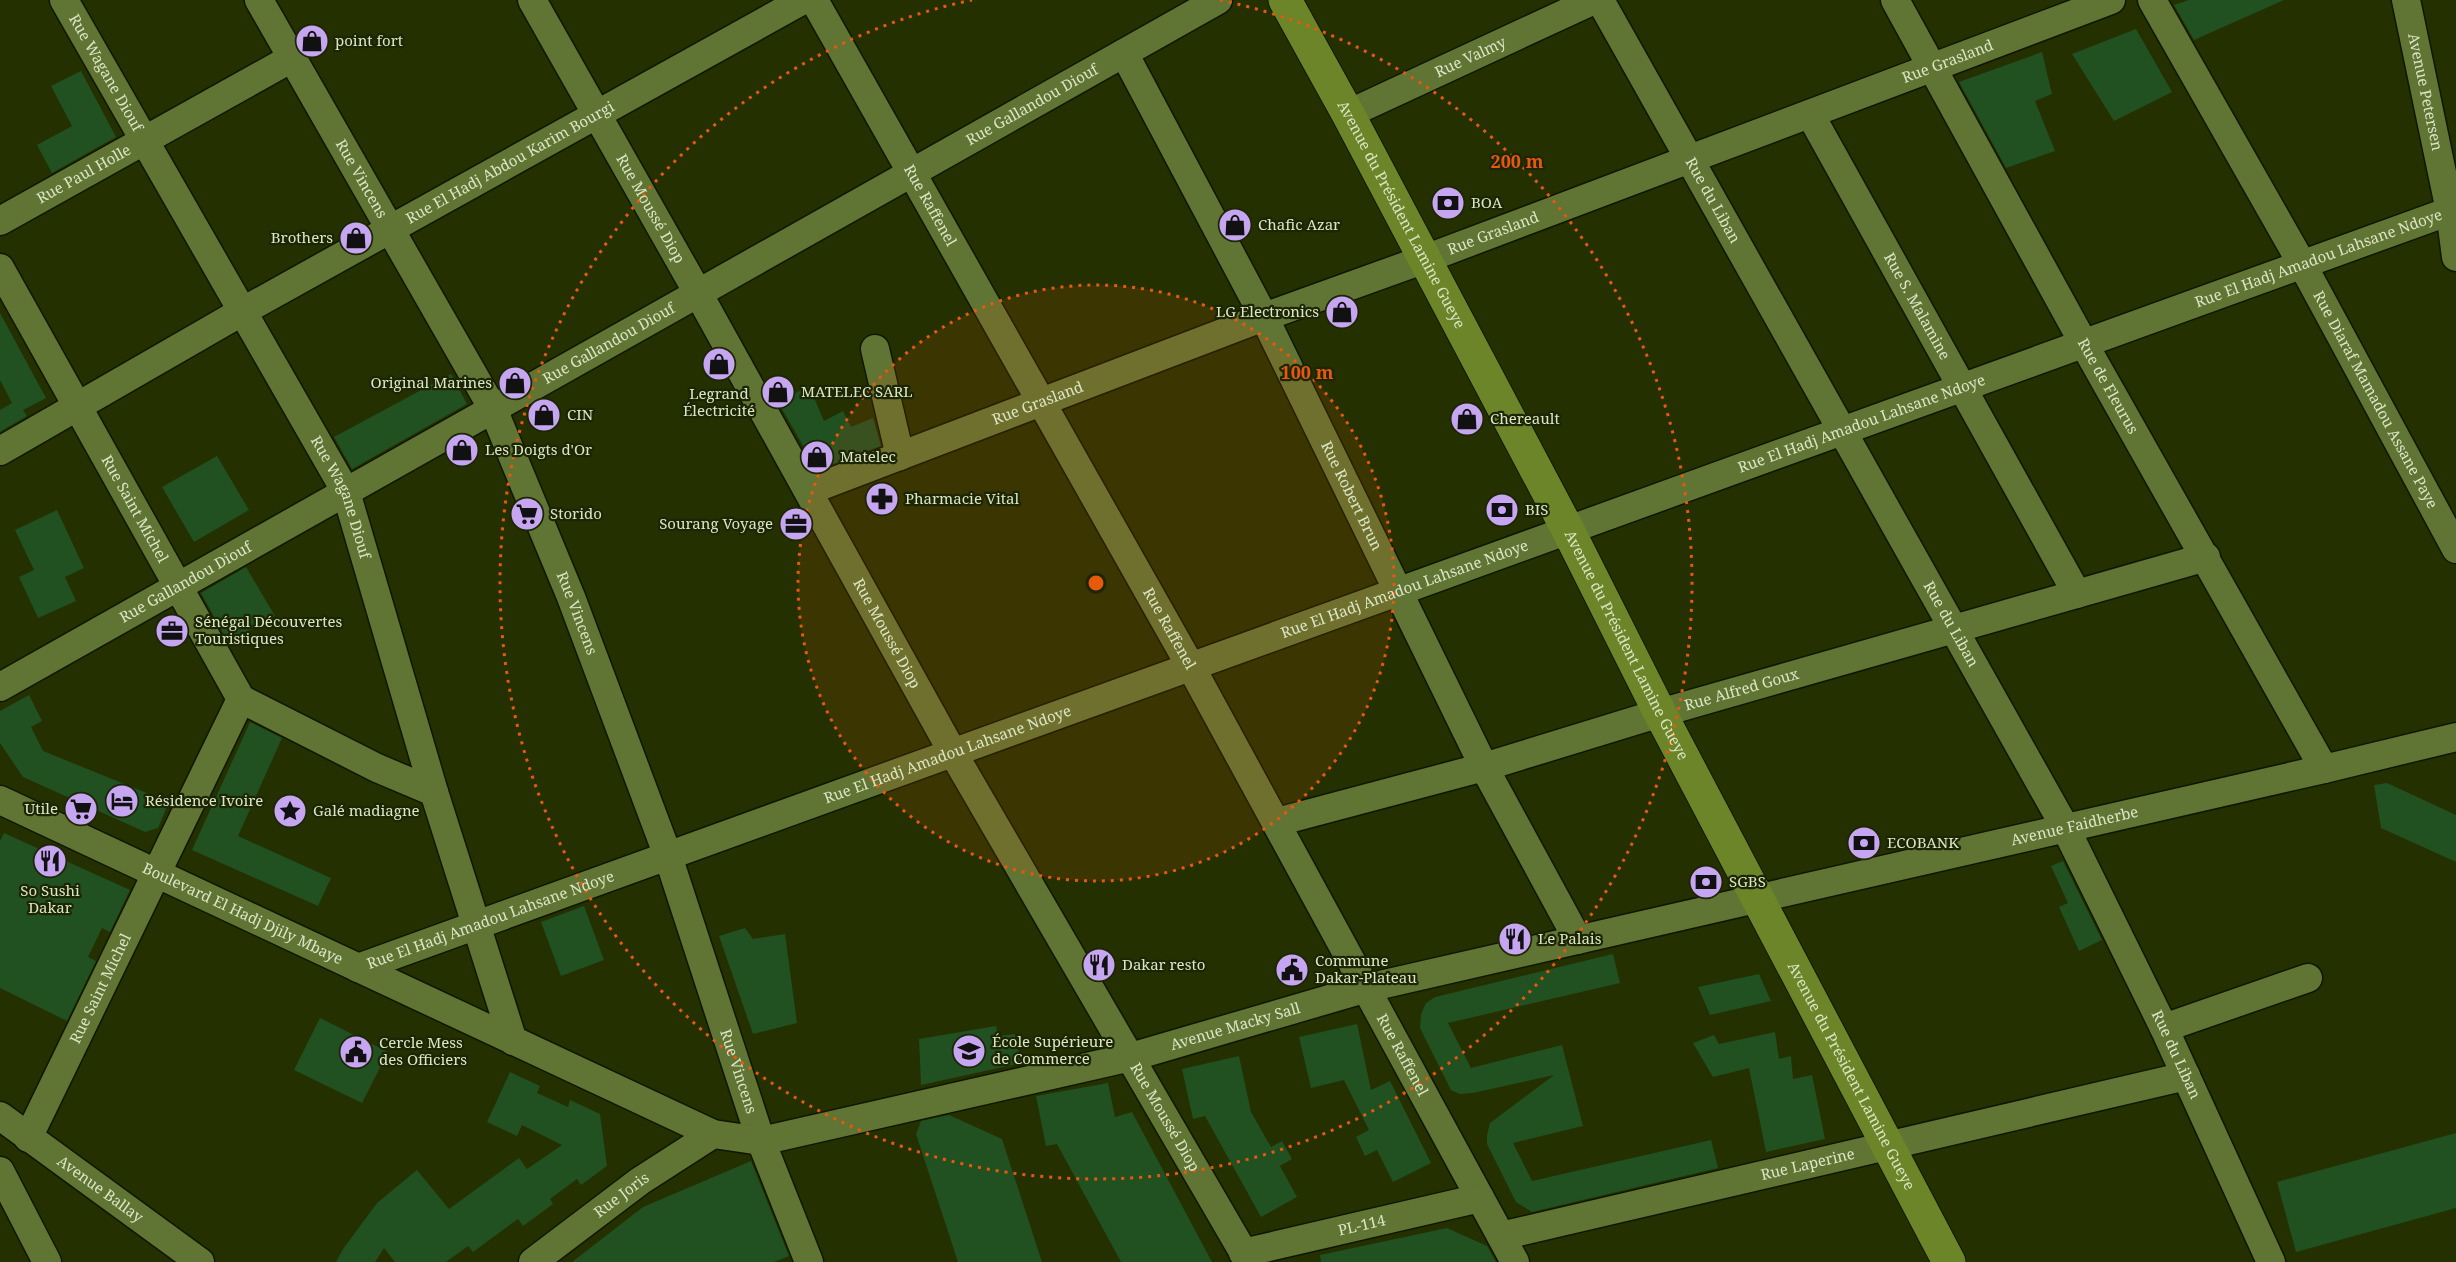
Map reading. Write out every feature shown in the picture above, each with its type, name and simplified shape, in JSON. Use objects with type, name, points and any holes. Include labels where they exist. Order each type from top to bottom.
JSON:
[{"type":"main road","name":"Avenue du Président Lamine Gueye","points":[[1285,0],[1348,114],[1568,530],[1660,713],[1949,1262]]},
{"type":"street","name":"Rue Wagane Diouf","points":[[64,0],[346,492],[434,792],[513,1041]]},
{"type":"street","name":"Rue Vincens","points":[[260,0],[493,409],[572,597],[668,856],[761,1141],[809,1262]]},
{"type":"street","name":"Rue Moussé Diop","points":[[532,0],[698,293],[953,753],[1246,1258]]},
{"type":"street","name":"Rue El Hadj Abdou Karim Bourgi","points":[[0,451],[243,311],[803,0]]},
{"type":"street","name":"Rue Raffenel","points":[[814,0],[1191,667],[1515,1262]]},
{"type":"street","name":"Rue Gallandou Diouf","points":[[0,687],[1218,0]]},
{"type":"street","name":"Rue Valmy","points":[[1348,114],[1594,0]]},
{"type":"street","name":"Rue du Liban","points":[[1600,0],[2066,829],[2164,1028],[2271,1262]]},
{"type":"street","name":"Rue de Fleurus","points":[[1895,0],[2084,344],[2324,770]]},
{"type":"street","name":"Rue Grasland","points":[[808,491],[1264,317],[1425,259],[2111,0]]},
{"type":"street","name":"Rue Diaraf Mamadou Assane Paye","points":[[2152,0],[2302,264],[2456,549]]},
{"type":"street","name":"Avenue Petersen","points":[[2406,0],[2450,211],[2456,257]]},
{"type":"street","name":"Rue Robert Brun","points":[[1124,53],[1264,317],[1484,767],[1578,940]]},
{"type":"street","name":"Rue Paul Holle","points":[[0,220],[292,58]]},
{"type":"street","name":"Rue S. Malamine","points":[[1810,114],[2077,594]]},
{"type":"street","name":"Rue El Hadj Amadou Lahsane Ndoye","points":[[358,968],[2450,211]]},
{"type":"street","name":"Rue Saint Michel","points":[[0,268],[242,699],[28,1138]]},
{"type":"street","points":[[875,349],[900,456]]},
{"type":"street","name":"Rue Alfred Goux","points":[[1277,822],[1484,767],[1660,713],[2206,557]]},
{"type":"street","points":[[242,699],[377,768],[434,792]]},
{"type":"street","name":"Avenue Faidherbe","points":[[1758,900],[2324,770],[2456,737]]},
{"type":"street","name":"Avenue Faidherbe","points":[[2391,754],[2456,754]]},
{"type":"street","name":"Boulevard El Hadj Djily Mbaye","points":[[4,798],[157,874],[713,1134]]},
{"type":"street","name":"Avenue Macky Sall","points":[[713,1134],[761,1141],[1131,1057],[1367,988],[1758,900]]},
{"type":"street","points":[[2164,1028],[2308,978]]},
{"type":"street","name":"Rue Laperine","points":[[1501,1236],[2186,1076]]},
{"type":"street","name":"Avenue Ballay","points":[[0,1116],[200,1262]]},
{"type":"street","name":"Rue Joris","points":[[533,1262],[640,1181],[713,1134]]},
{"type":"street","points":[[0,1172],[47,1262]]},
{"type":"street","name":"PL-114","points":[[1246,1258],[1480,1198]]},
{"type":"building","points":[[2189,0],[2284,0],[2194,40],[2174,5]]},
{"type":"building","points":[[2136,29],[2172,92],[2114,121],[2072,54]]},
{"type":"building","points":[[2042,52],[2052,94],[2035,101],[2055,151],[2006,168],[1959,82]]},
{"type":"building","points":[[81,71],[116,137],[52,173],[37,145],[72,126],[51,86]]},
{"type":"building","points":[[0,313],[46,398],[23,410],[27,416],[0,432],[0,410],[12,403],[0,380]]},
{"type":"building","points":[[451,374],[467,404],[352,469],[334,437]]},
{"type":"building","points":[[809,386],[824,421],[843,411],[851,427],[873,418],[881,446],[817,470],[778,402]]},
{"type":"building","points":[[217,456],[249,510],[194,542],[162,487]]},
{"type":"building","points":[[57,510],[84,568],[65,577],[76,601],[38,618],[19,577],[34,570],[15,530]]},
{"type":"building","points":[[246,567],[275,616],[228,642],[201,593]]},
{"type":"building","points":[[29,695],[42,721],[31,727],[43,751],[169,802],[158,828],[145,832],[23,777],[0,743],[0,711]]},
{"type":"building","points":[[250,722],[282,738],[238,836],[331,878],[318,906],[192,850]]},
{"type":"building","points":[[2387,783],[2456,815],[2456,862],[2381,828],[2374,785]]},
{"type":"building","points":[[4,833],[130,890],[110,932],[102,928],[88,957],[96,961],[67,1021],[0,988],[0,841]]},
{"type":"building","points":[[2063,861],[2102,940],[2079,951],[2059,907],[2068,903],[2051,866]]},
{"type":"building","points":[[584,906],[604,960],[561,976],[541,922]]},
{"type":"building","points":[[745,928],[753,939],[785,934],[797,1023],[753,1034],[719,936]]},
{"type":"building","points":[[1613,954],[1620,983],[1448,1023],[1471,1068],[1562,1045],[1583,1126],[1513,1143],[1532,1181],[1711,1140],[1718,1168],[1532,1212],[1516,1202],[1487,1144],[1487,1135],[1490,1123],[1554,1075],[1473,1093],[1460,1094],[1451,1090],[1420,1028],[1421,1014],[1426,1003],[1435,997]]},
{"type":"building","points":[[1759,974],[1771,1001],[1710,1015],[1698,987]]},
{"type":"building","points":[[320,1018],[388,1052],[362,1103],[294,1070]]},
{"type":"building","points":[[1357,1024],[1371,1090],[1390,1081],[1431,1163],[1393,1182],[1377,1150],[1365,1156],[1356,1137],[1369,1130],[1344,1080],[1311,1088],[1299,1037]]},
{"type":"building","name":"École Supérieure de Commerce","points":[[996,1026],[998,1036],[1015,1034],[1021,1063],[921,1085],[919,1039]]},
{"type":"building","points":[[1775,1032],[1779,1059],[1791,1056],[1793,1079],[1812,1075],[1825,1139],[1766,1152],[1749,1068],[1713,1077],[1693,1043],[1714,1035],[1719,1044]]},
{"type":"building","points":[[1239,1056],[1251,1112],[1271,1147],[1282,1141],[1292,1159],[1280,1166],[1297,1197],[1261,1217],[1205,1116],[1193,1119],[1182,1069]]},
{"type":"building","points":[[510,1072],[540,1086],[537,1093],[568,1107],[570,1100],[600,1114],[607,1166],[581,1185],[577,1179],[550,1199],[553,1204],[523,1226],[518,1219],[473,1252],[468,1246],[446,1262],[395,1262],[384,1248],[375,1262],[336,1262],[377,1203],[417,1170],[449,1209],[519,1158],[527,1169],[562,1145],[522,1125],[517,1136],[487,1122]]},
{"type":"building","points":[[1108,1083],[1115,1117],[1132,1112],[1212,1262],[1121,1262],[1057,1144],[1046,1146],[1036,1096]]},
{"type":"building","points":[[949,1115],[1002,1139],[1042,1262],[958,1262],[916,1134],[921,1121]]},
{"type":"building","points":[[2456,1133],[2456,1208],[2296,1252],[2277,1182]]},
{"type":"building","points":[[751,1161],[789,1256],[774,1262],[572,1262],[643,1207]]},
{"type":"building","points":[[1447,1228],[1487,1246],[1496,1262],[1321,1262],[1320,1255]]},
{"type":"place","name":"point fort","points":[[312,41]]},
{"type":"place","name":"BOA","points":[[1448,203]]},
{"type":"place","name":"Chafic Azar","points":[[1235,225]]},
{"type":"place","name":"Brothers","points":[[356,238]]},
{"type":"place","name":"LG Electronics","points":[[1342,312]]},
{"type":"place","name":"Legrand Électricité","points":[[719,364]]},
{"type":"place","name":"Original Marines","points":[[515,383]]},
{"type":"place","name":"MATELEC SARL","points":[[778,392]]},
{"type":"place","name":"CIN","points":[[544,415]]},
{"type":"place","name":"Chereault","points":[[1467,419]]},
{"type":"place","name":"Les Doigts d'Or","points":[[462,450]]},
{"type":"place","name":"Matelec","points":[[817,457]]},
{"type":"place","name":"Pharmacie Vital","points":[[882,499]]},
{"type":"place","name":"BIS","points":[[1502,510]]},
{"type":"place","name":"Storido","points":[[527,514]]},
{"type":"place","name":"Sourang Voyage","points":[[796,524]]},
{"type":"place","name":"Sénégal Découvertes Touristiques","points":[[172,631]]},
{"type":"place","name":"Résidence Ivoire","points":[[122,801]]},
{"type":"place","name":"Utile","points":[[81,809]]},
{"type":"place","name":"Galé madiagne","points":[[290,811]]},
{"type":"place","name":"ECOBANK","points":[[1864,843]]},
{"type":"place","name":"So Sushi Dakar","points":[[50,861]]},
{"type":"place","name":"SGBS","points":[[1706,882]]},
{"type":"place","name":"Le Palais","points":[[1515,939]]},
{"type":"place","name":"Dakar resto","points":[[1099,965]]},
{"type":"place","name":"Commune Dakar-Plateau","points":[[1292,970]]},
{"type":"place","name":"École Supérieure de Commerce","points":[[969,1051]]},
{"type":"place","name":"Cercle Mess des Officiers","points":[[356,1052]]}]
